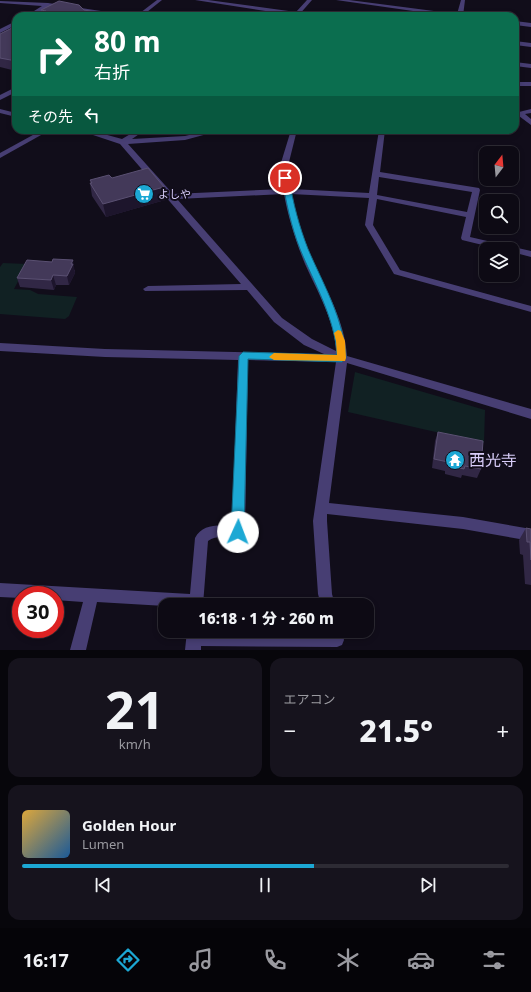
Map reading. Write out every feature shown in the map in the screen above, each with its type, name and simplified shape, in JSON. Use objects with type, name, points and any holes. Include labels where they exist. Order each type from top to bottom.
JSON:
[{"type":"street","points":[[36,12],[56,0]]},
{"type":"street","points":[[144,12],[160,0]]},
{"type":"street","points":[[152,12],[168,0]]},
{"type":"street","points":[[197,0],[276,12]]},
{"type":"street","points":[[299,12],[310,0]]},
{"type":"street","points":[[338,0],[430,12]]},
{"type":"street","points":[[461,12],[463,0]]},
{"type":"street","points":[[0,2],[47,5],[100,12]]},
{"type":"street","points":[[519,24],[531,25]]},
{"type":"street","points":[[0,31],[12,25]]},
{"type":"street","points":[[519,44],[531,45]]},
{"type":"street","points":[[519,64],[531,66]]},
{"type":"street","points":[[519,84],[531,84]]},
{"type":"street","points":[[0,92],[12,86]]},
{"type":"street","points":[[0,98],[12,91]]},
{"type":"street","points":[[0,111],[12,114]]},
{"type":"street","points":[[519,115],[531,111]]},
{"type":"street","points":[[519,116],[531,123]]},
{"type":"street","points":[[0,156],[40,134]]},
{"type":"street","points":[[95,134],[123,142],[185,138],[202,134]]},
{"type":"street","points":[[123,142],[136,134]]},
{"type":"street","points":[[293,134],[284,166],[290,207],[309,262],[328,302],[341,341],[342,358],[320,520],[326,598]]},
{"type":"street","points":[[381,134],[369,225],[397,272],[531,309]]},
{"type":"street","points":[[123,142],[278,320],[308,342],[342,358],[531,414]]},
{"type":"street","points":[[375,174],[476,190],[465,238],[482,242]]},
{"type":"street","points":[[171,197],[287,191],[372,196],[470,215]]},
{"type":"street","points":[[519,251],[531,254]]},
{"type":"street","points":[[148,289],[249,287]]},
{"type":"street","points":[[0,347],[105,353],[342,358]]},
{"type":"street","points":[[197,598],[202,538],[205,534],[210,532],[238,532],[243,356]]},
{"type":"street","points":[[321,508],[463,523],[531,535]]},
{"type":"street","points":[[0,590],[158,600]]},
{"type":"street","points":[[78,650],[91,596]]},
{"type":"street","points":[[194,640],[337,640],[337,638]]},
{"type":"shaded area","points":[[3,263],[27,264],[14,289],[30,290],[38,294],[77,297],[69,316],[65,319],[0,314],[0,267]]},
{"type":"shaded area","points":[[355,372],[485,410],[484,443],[348,412]]},
{"type":"building","points":[[59,1],[79,5],[84,10],[96,12],[44,12],[46,11],[41,10]]},
{"type":"building","points":[[12,28],[12,60],[0,58],[0,34]]},
{"type":"building","points":[[148,168],[164,187],[103,204],[90,183],[92,183],[90,180],[109,175],[112,178]]},
{"type":"building","points":[[53,259],[73,260],[71,264],[73,264],[67,276],[53,275],[51,280],[17,278],[27,260],[52,262]]},
{"type":"building","points":[[438,432],[483,441],[481,469],[465,466],[464,469],[448,465],[448,462],[434,459]]},
{"type":"building","points":[[526,528],[531,529],[531,560],[530,542],[527,542]]},
{"type":"slow traffic","points":[[274,357],[342,358],[341,341],[338,333]]},
{"type":"place","name":"よしや","points":[[144,194]]},
{"type":"place","name":"西光寺","points":[[455,460]]},
{"type":"route","points":[[238,532],[243,356],[342,358],[341,341],[328,302],[304,248],[290,207],[285,178]]}]
